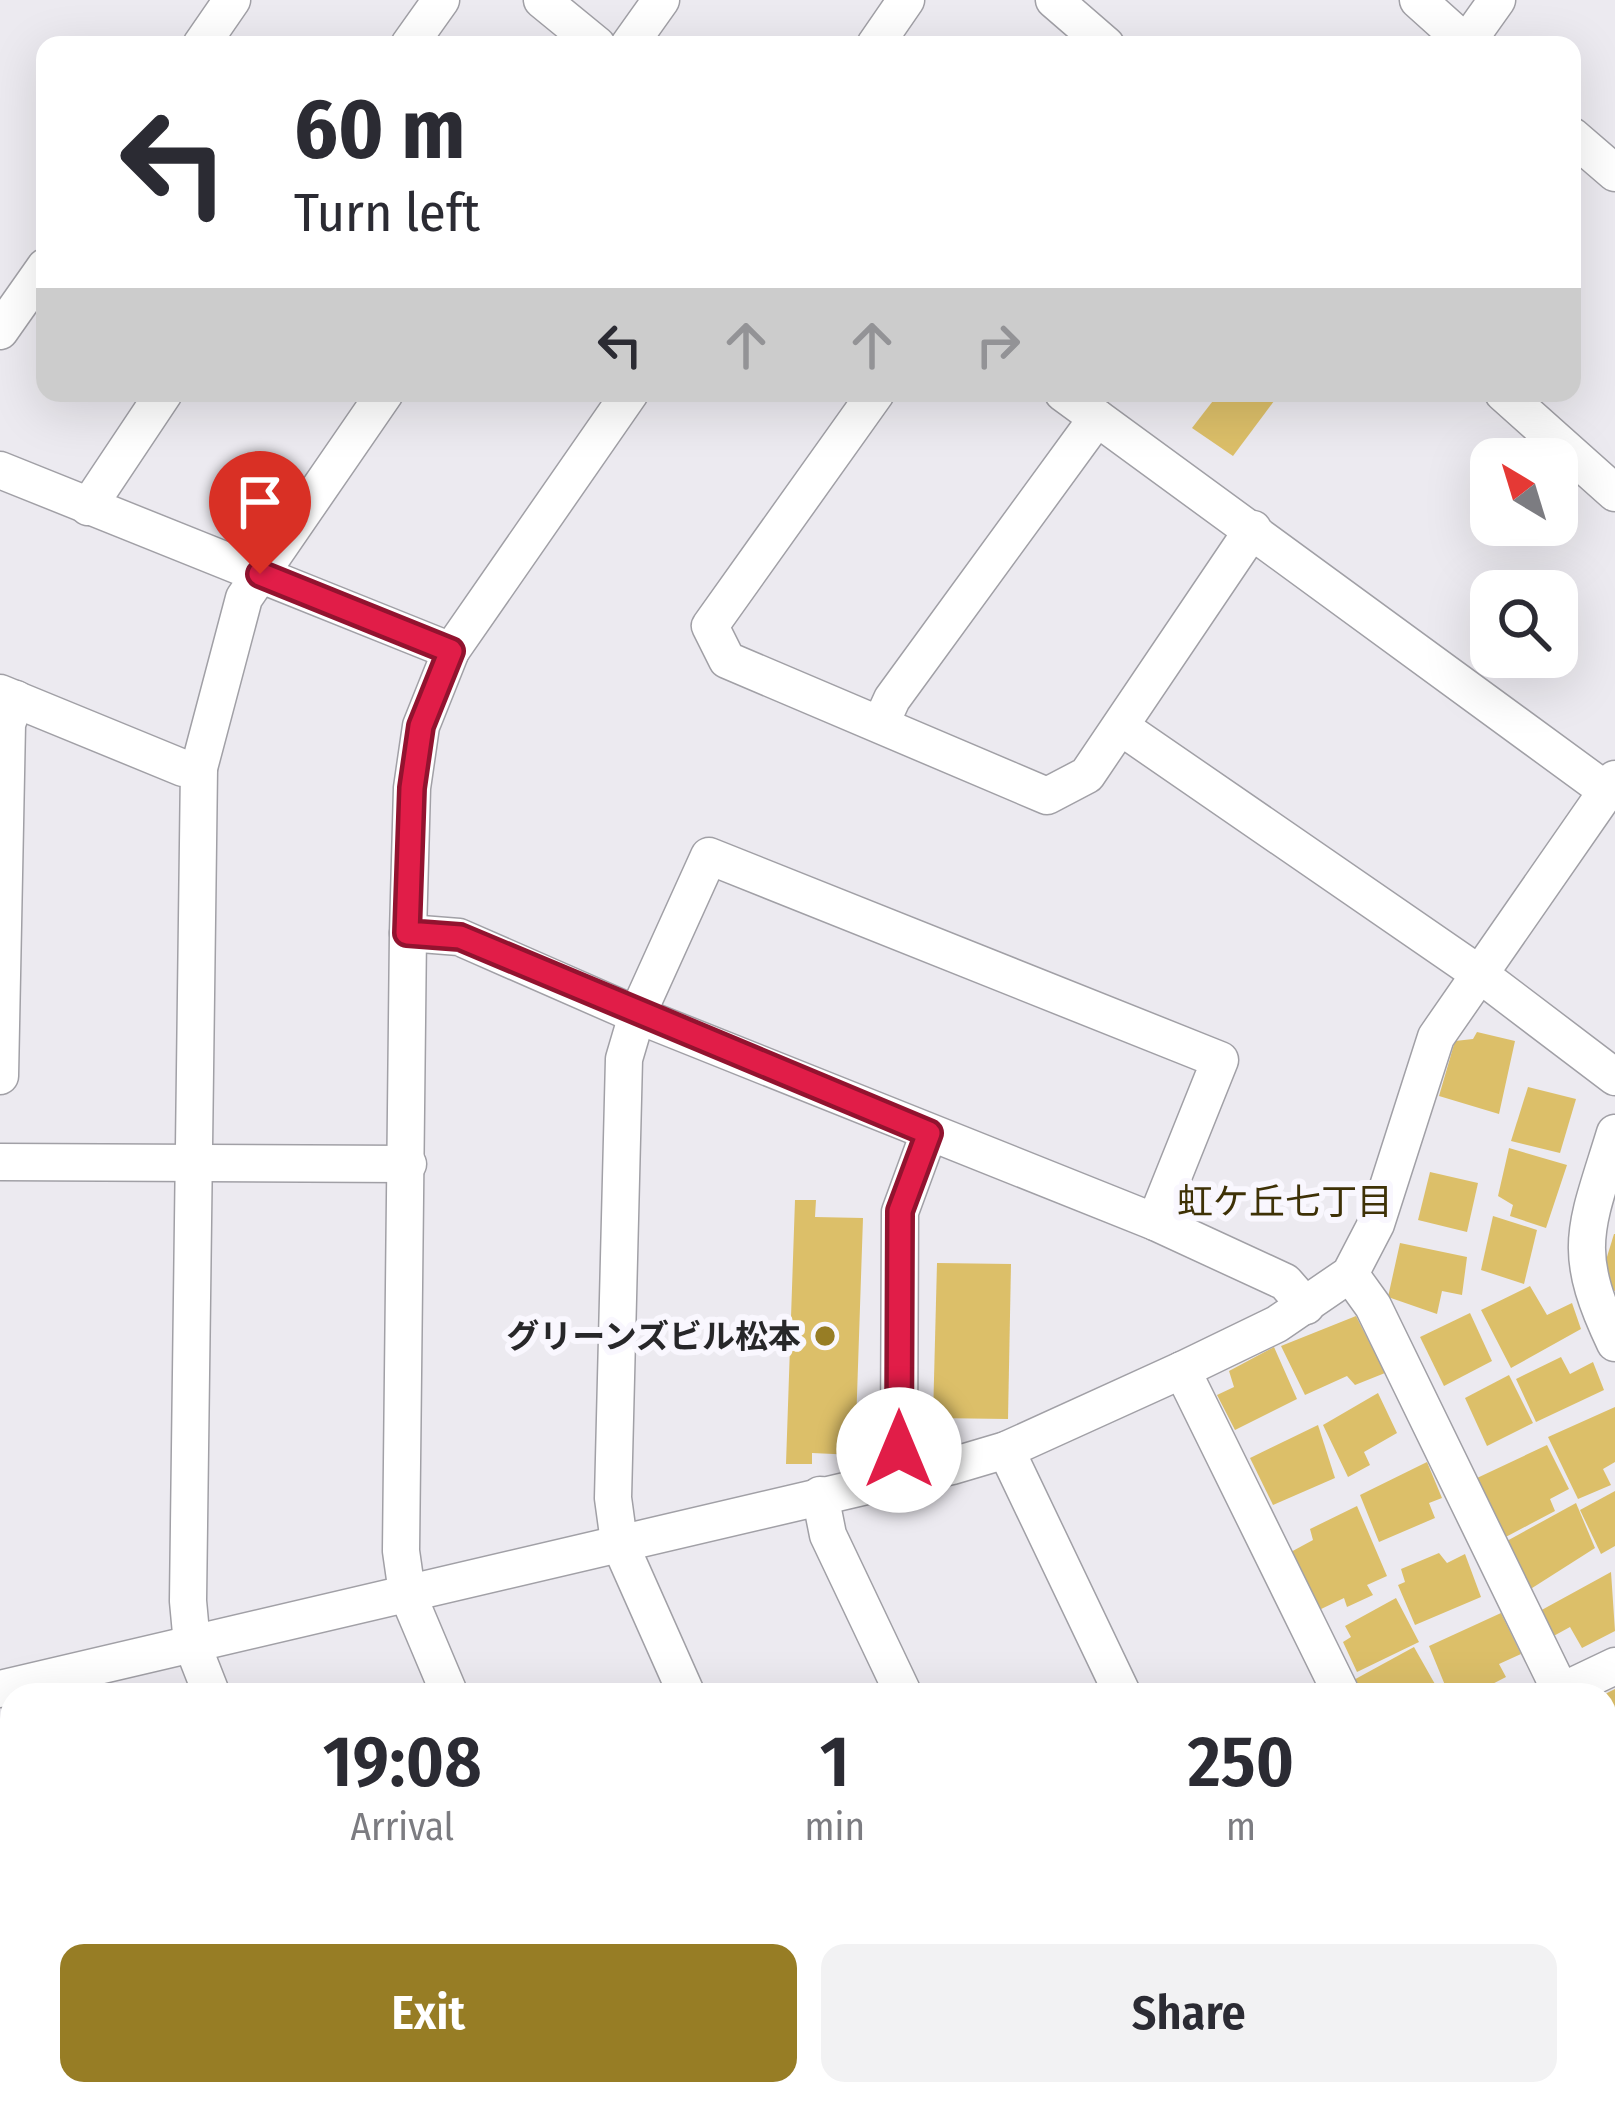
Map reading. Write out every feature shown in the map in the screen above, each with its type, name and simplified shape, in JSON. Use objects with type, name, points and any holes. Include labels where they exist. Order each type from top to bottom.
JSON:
[{"type":"street","points":[[207,36],[232,0]]},
{"type":"street","points":[[415,36],[441,0]]},
{"type":"street","points":[[542,0],[586,36]]},
{"type":"street","points":[[635,36],[661,0]]},
{"type":"street","points":[[881,36],[906,0]]},
{"type":"street","points":[[1054,0],[1096,36]]},
{"type":"street","points":[[1418,0],[1457,36]]},
{"type":"street","points":[[1472,36],[1497,0]]},
{"type":"street","points":[[1581,144],[1615,173]]},
{"type":"street","points":[[0,331],[36,280]]},
{"type":"street","points":[[88,507],[158,402]]},
{"type":"street","points":[[207,1683],[192,1644],[188,1601],[199,768],[238,619],[260,574],[379,402]]},
{"type":"street","points":[[445,1683],[407,1593],[401,1551],[412,788],[421,726],[451,651],[624,402]]},
{"type":"street","points":[[870,402],[710,626],[727,659],[1047,796],[1087,775],[1253,529]]},
{"type":"street","points":[[26,1683],[1006,1450],[1182,1370],[1306,1306],[1350,1274],[1376,1224],[1436,1037],[1611,785],[1075,402]]},
{"type":"street","points":[[1513,402],[1615,494]]},
{"type":"street","points":[[881,723],[892,699],[1097,418]]},
{"type":"street","points":[[0,470],[451,651]]},
{"type":"street","points":[[0,1076],[8,696],[182,768],[199,768]]},
{"type":"street","points":[[1121,727],[1478,974],[1615,1077]]},
{"type":"street","points":[[682,1683],[619,1542],[613,1498],[624,1059],[637,1015],[709,856],[1220,1060],[1155,1222]]},
{"type":"street","points":[[407,933],[460,937],[637,1015],[1155,1222],[1285,1282],[1306,1306]]},
{"type":"street","points":[[904,1475],[899,1450],[900,1211],[929,1133]]},
{"type":"street","points":[[1615,1133],[1585,1231],[1590,1289],[1615,1343]]},
{"type":"street","points":[[0,1162],[408,1164]]},
{"type":"street","points":[[1350,1274],[1372,1306],[1552,1683]]},
{"type":"street","points":[[1182,1370],[1336,1683]]},
{"type":"street","points":[[1006,1450],[1117,1683]]},
{"type":"street","points":[[820,1496],[828,1535],[898,1683]]},
{"type":"street","points":[[1578,1683],[1615,1666]]},
{"type":"building","points":[[1212,402],[1273,402],[1233,456],[1192,428]]},
{"type":"building","points":[[1477,1032],[1515,1041],[1499,1114],[1439,1096],[1455,1041],[1473,1039]]},
{"type":"building","points":[[1528,1087],[1576,1099],[1560,1153],[1511,1141]]},
{"type":"building","points":[[1509,1148],[1567,1165],[1546,1228],[1510,1216],[1513,1205],[1498,1196]]},
{"type":"building","points":[[1430,1172],[1478,1183],[1467,1232],[1418,1220]]},
{"type":"building","name":"グリーンズビル松本","points":[[795,1200],[816,1200],[815,1217],[863,1218],[855,1455],[812,1453],[812,1464],[786,1464]]},
{"type":"building","points":[[1493,1216],[1537,1230],[1524,1284],[1481,1270]]},
{"type":"building","points":[[1615,1234],[1615,1291],[1598,1286]]},
{"type":"building","points":[[1400,1243],[1467,1257],[1462,1295],[1442,1291],[1437,1314],[1388,1297]]},
{"type":"building","points":[[937,1263],[1011,1264],[1008,1419],[933,1418]]},
{"type":"building","points":[[1530,1286],[1547,1315],[1572,1303],[1581,1329],[1511,1368],[1481,1310]]},
{"type":"building","points":[[1470,1313],[1492,1361],[1444,1386],[1420,1337]]},
{"type":"building","points":[[1356,1316],[1385,1373],[1355,1385],[1347,1376],[1305,1395],[1281,1346]]},
{"type":"building","points":[[1274,1347],[1297,1399],[1235,1430],[1217,1395],[1234,1387],[1229,1371]]},
{"type":"building","points":[[1561,1357],[1570,1374],[1593,1362],[1604,1390],[1536,1422],[1516,1379]]},
{"type":"building","points":[[1509,1375],[1533,1423],[1487,1446],[1465,1398]]},
{"type":"building","points":[[1378,1393],[1397,1433],[1364,1452],[1370,1465],[1348,1477],[1323,1425]]},
{"type":"building","points":[[1615,1407],[1615,1462],[1603,1469],[1611,1485],[1578,1499],[1548,1437]]},
{"type":"building","points":[[1318,1425],[1335,1478],[1273,1505],[1250,1458]]},
{"type":"building","points":[[1547,1445],[1569,1489],[1550,1499],[1555,1511],[1502,1539],[1477,1478]]},
{"type":"building","points":[[1427,1462],[1442,1498],[1429,1503],[1435,1518],[1379,1542],[1360,1495]]},
{"type":"building","points":[[1615,1491],[1615,1546],[1601,1554],[1580,1510]]},
{"type":"building","points":[[1576,1503],[1595,1548],[1529,1590],[1505,1542]]},
{"type":"building","points":[[1357,1506],[1387,1576],[1367,1585],[1373,1595],[1347,1607],[1344,1598],[1317,1611],[1289,1553],[1313,1540],[1310,1529]]},
{"type":"building","points":[[1439,1553],[1447,1563],[1465,1554],[1481,1597],[1415,1625],[1398,1585],[1405,1582],[1401,1569]]},
{"type":"building","points":[[1611,1572],[1615,1631],[1582,1648],[1570,1627],[1550,1638],[1538,1612]]},
{"type":"building","points":[[1396,1598],[1419,1642],[1357,1672],[1343,1642],[1351,1637],[1345,1626]]},
{"type":"building","points":[[1501,1613],[1521,1654],[1499,1664],[1506,1677],[1494,1683],[1444,1683],[1429,1646]]},
{"type":"building","points":[[1414,1647],[1434,1683],[1351,1683]]},
{"type":"place","name":"グリーンズビル松本","points":[[825,1336]]},
{"type":"district","name":"虹ケ丘七丁目","points":[[1285,1201]]},
{"type":"route","points":[[260,574],[451,651],[421,726],[412,788],[407,933],[460,937],[637,1015],[929,1133],[900,1211],[899,1450]]}]
